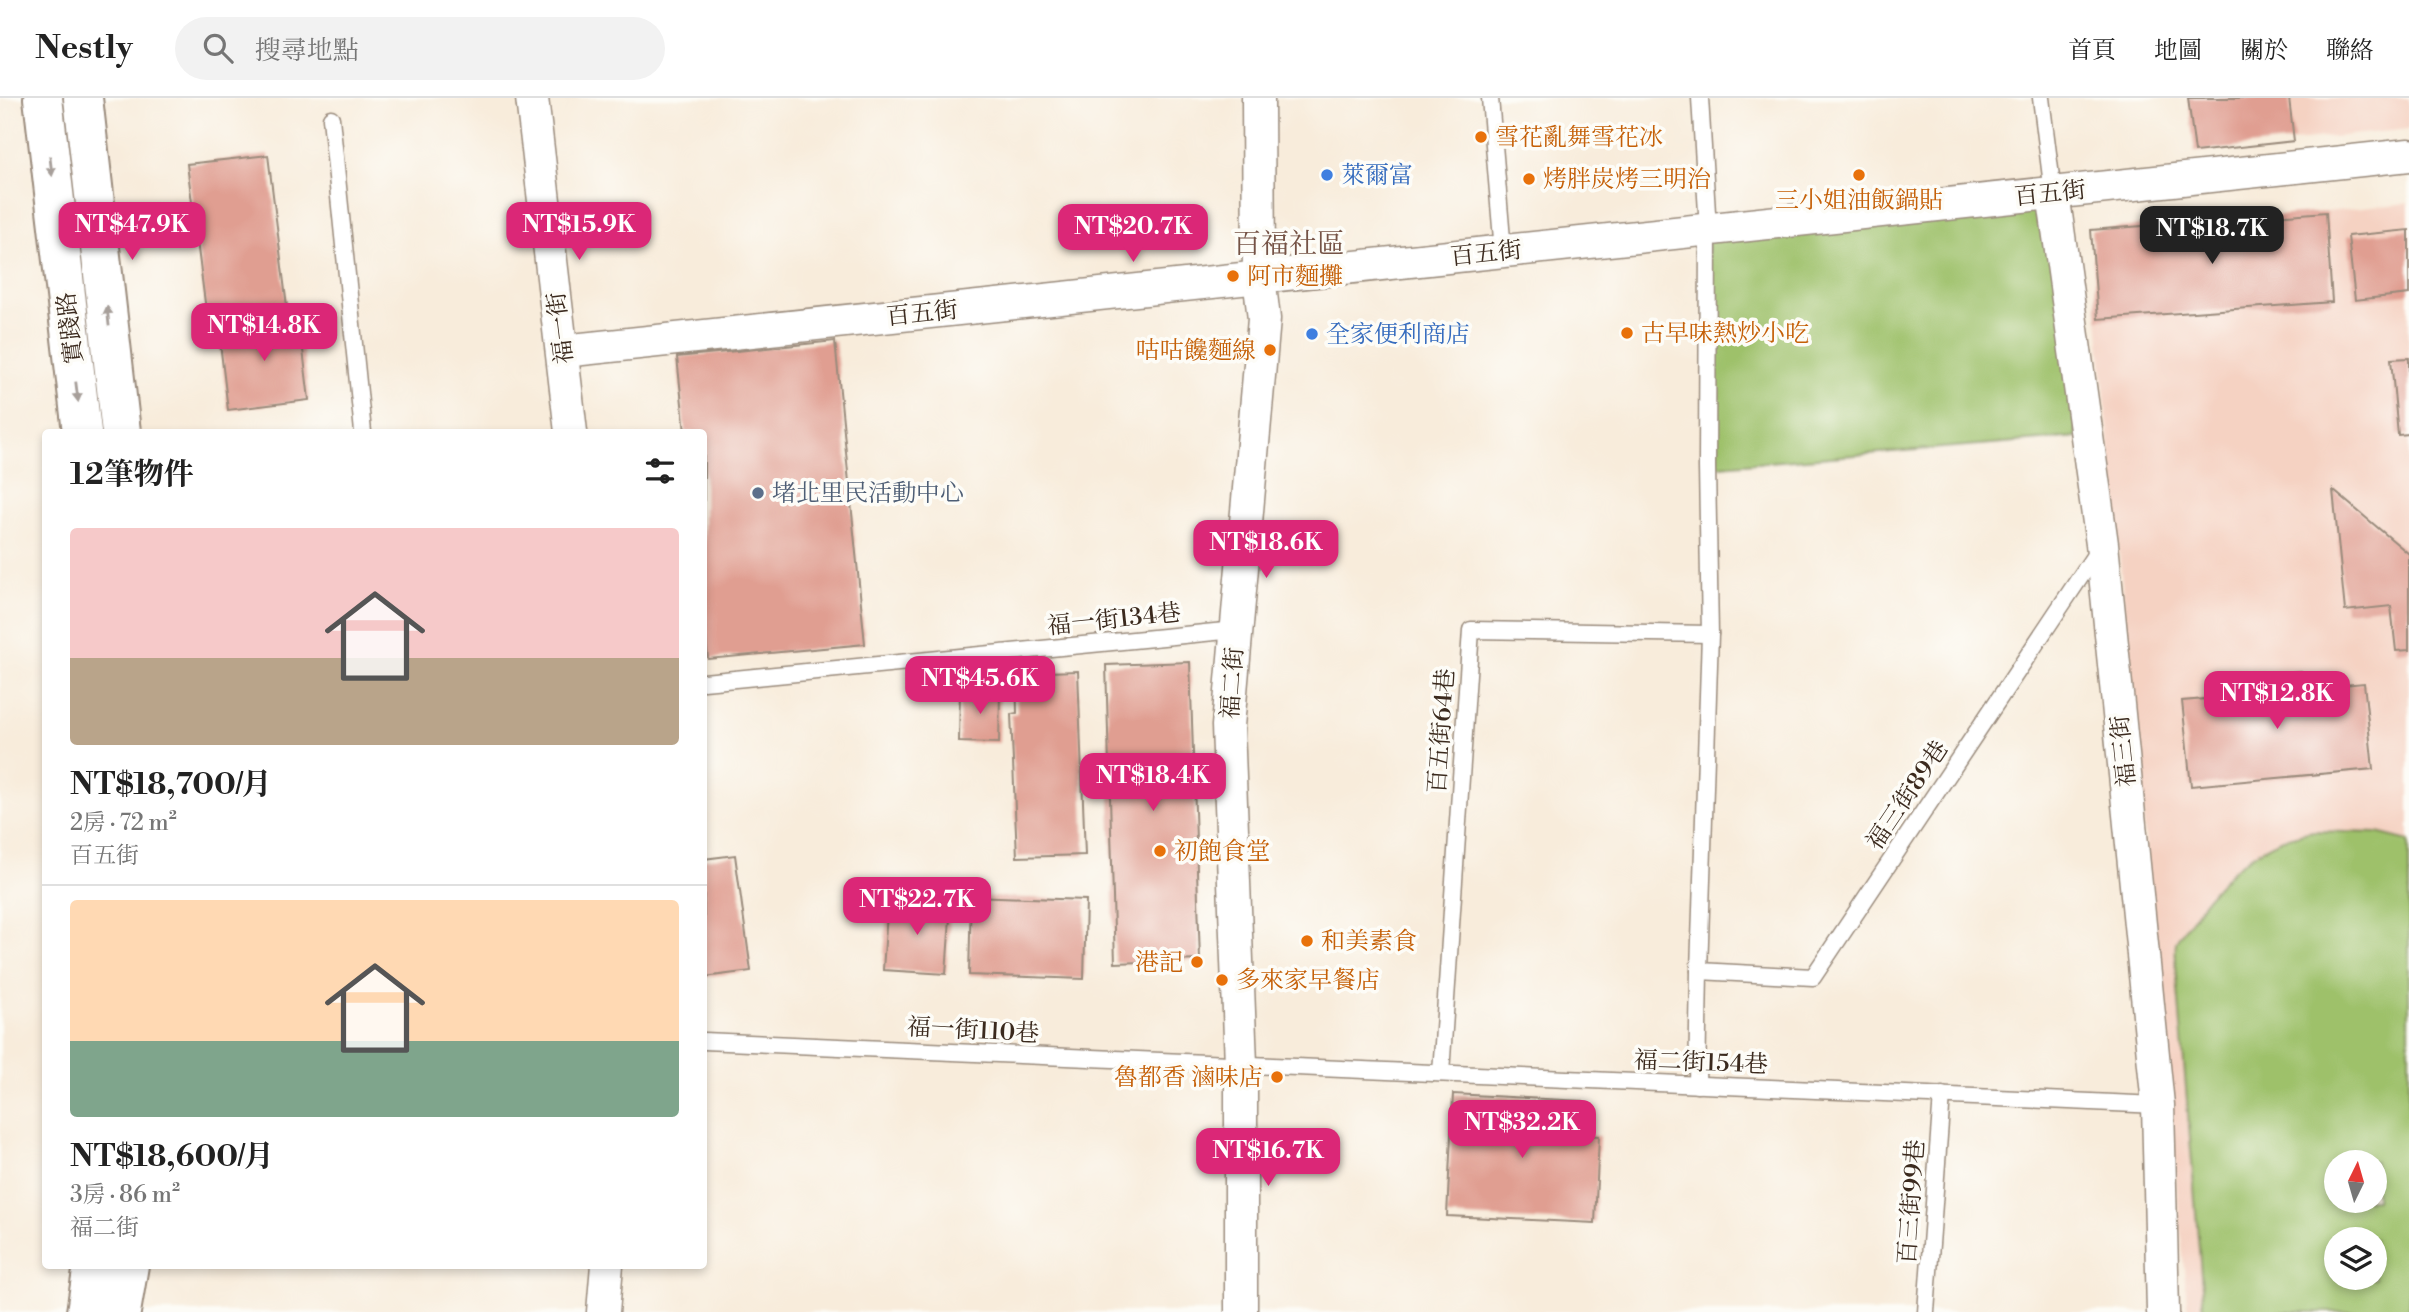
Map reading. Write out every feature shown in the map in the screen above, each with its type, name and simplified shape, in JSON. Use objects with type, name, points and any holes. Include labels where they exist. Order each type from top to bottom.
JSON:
[{"type":"street","name":"實踐路","points":[[43,98],[82,429]]},
{"type":"street","name":"實踐路","points":[[83,98],[121,429]]},
{"type":"street","name":"福一街","points":[[532,98],[571,429]]},
{"type":"street","name":"福二街","points":[[1241,1312],[1241,1064],[1228,726],[1264,319],[1259,277],[1258,98]]},
{"type":"street","name":"百五街","points":[[563,351],[2409,155]]},
{"type":"street","name":"福三街","points":[[2053,193],[2102,544],[2158,1105],[2164,1312]]},
{"type":"street","points":[[86,1312],[92,1269]]},
{"type":"street","points":[[121,1312],[128,1269]]},
{"type":"street","points":[[603,1312],[607,1269]]},
{"type":"lane","points":[[1490,98],[1503,251]]},
{"type":"lane","points":[[1697,1084],[1710,634],[1707,467],[1708,229],[1700,98]]},
{"type":"lane","points":[[2041,98],[2053,193]]},
{"type":"lane","points":[[331,118],[363,429]]},
{"type":"lane","name":"福三街89巷","points":[[1699,971],[1813,977],[2102,544]]},
{"type":"lane","name":"福一街134巷","points":[[707,682],[1235,630]]},
{"type":"lane","name":"百五街64巷","points":[[1441,1073],[1471,630],[1710,634]]},
{"type":"lane","name":"福一街110巷","points":[[707,1041],[1241,1064]]},
{"type":"lane","name":"福二街154巷","points":[[1241,1064],[2158,1105]]},
{"type":"lane","name":"百三街99巷","points":[[1926,1312],[1942,1095]]},
{"type":"shaded area","points":[[2289,98],[2409,98],[2409,129],[2294,141]]},
{"type":"shaded area","points":[[2409,203],[2409,1312],[2188,1312],[2098,319],[2332,302],[2326,212]]},
{"type":"green space","points":[[2053,193],[2077,437],[1708,467],[1708,229]]},
{"type":"green space","points":[[2314,831],[2377,833],[2409,841],[2409,1312],[2204,1312],[2176,942],[2212,891],[2226,876],[2241,863],[2275,842]]},
{"type":"building","points":[[2188,98],[2289,98],[2294,141],[2195,152]]},
{"type":"building","points":[[268,155],[287,307],[207,318],[187,164]]},
{"type":"building","points":[[2326,212],[2332,302],[2098,319],[2091,230]]},
{"type":"building","points":[[2409,230],[2409,294],[2355,300],[2348,236]]},
{"type":"building","points":[[299,316],[309,400],[228,410],[218,326]]},
{"type":"building","points":[[835,341],[865,644],[708,659],[707,429],[685,429],[677,357]]},
{"type":"building","points":[[2409,358],[2409,434],[2398,435],[2391,359]]},
{"type":"building","points":[[2333,490],[2409,554],[2409,650],[2396,651],[2391,606],[2345,611]]},
{"type":"building","points":[[1190,662],[1200,960],[1115,963],[1106,665]]},
{"type":"building","points":[[1078,671],[1085,855],[1017,857],[1011,714],[1017,713],[1016,673]]},
{"type":"building","points":[[2301,671],[2302,689],[2364,683],[2373,769],[2191,786],[2182,701],[2242,696],[2240,677]]},
{"type":"building","points":[[960,689],[1000,690],[999,743],[959,742]]},
{"type":"building","points":[[735,855],[751,971],[707,977],[707,859]]},
{"type":"building","points":[[971,896],[1086,900],[1084,979],[969,975]]},
{"type":"building","points":[[888,899],[951,904],[946,974],[883,970]]},
{"type":"building","points":[[1453,1094],[1583,1101],[1582,1135],[1599,1136],[1595,1223],[1447,1216]]},
{"type":"place","name":"雪花亂舞雪花冰","points":[[1481,137]]},
{"type":"place","name":"萊爾富","points":[[1327,175]]},
{"type":"place","name":"三小姐油飯鍋貼","points":[[1859,175]]},
{"type":"place","name":"烤胖炭烤三明治","points":[[1529,179]]},
{"type":"place","name":"阿市麵攤","points":[[1233,276]]},
{"type":"place","name":"古早味熱炒小吃","points":[[1627,333]]},
{"type":"place","name":"全家便利商店","points":[[1312,334]]},
{"type":"place","name":"咕咕饞麵線","points":[[1270,350]]},
{"type":"place","name":"堵北里民活動中心","points":[[758,493]]},
{"type":"place","name":"初飽食堂","points":[[1160,851]]},
{"type":"place","name":"和美素食","points":[[1307,941]]},
{"type":"place","name":"港記","points":[[1197,962]]},
{"type":"place","name":"多來家早餐店","points":[[1222,980]]},
{"type":"place","name":"魯都香 滷味店","points":[[1277,1077]]},
{"type":"district","name":"百福社區","points":[[1289,243]]}]
